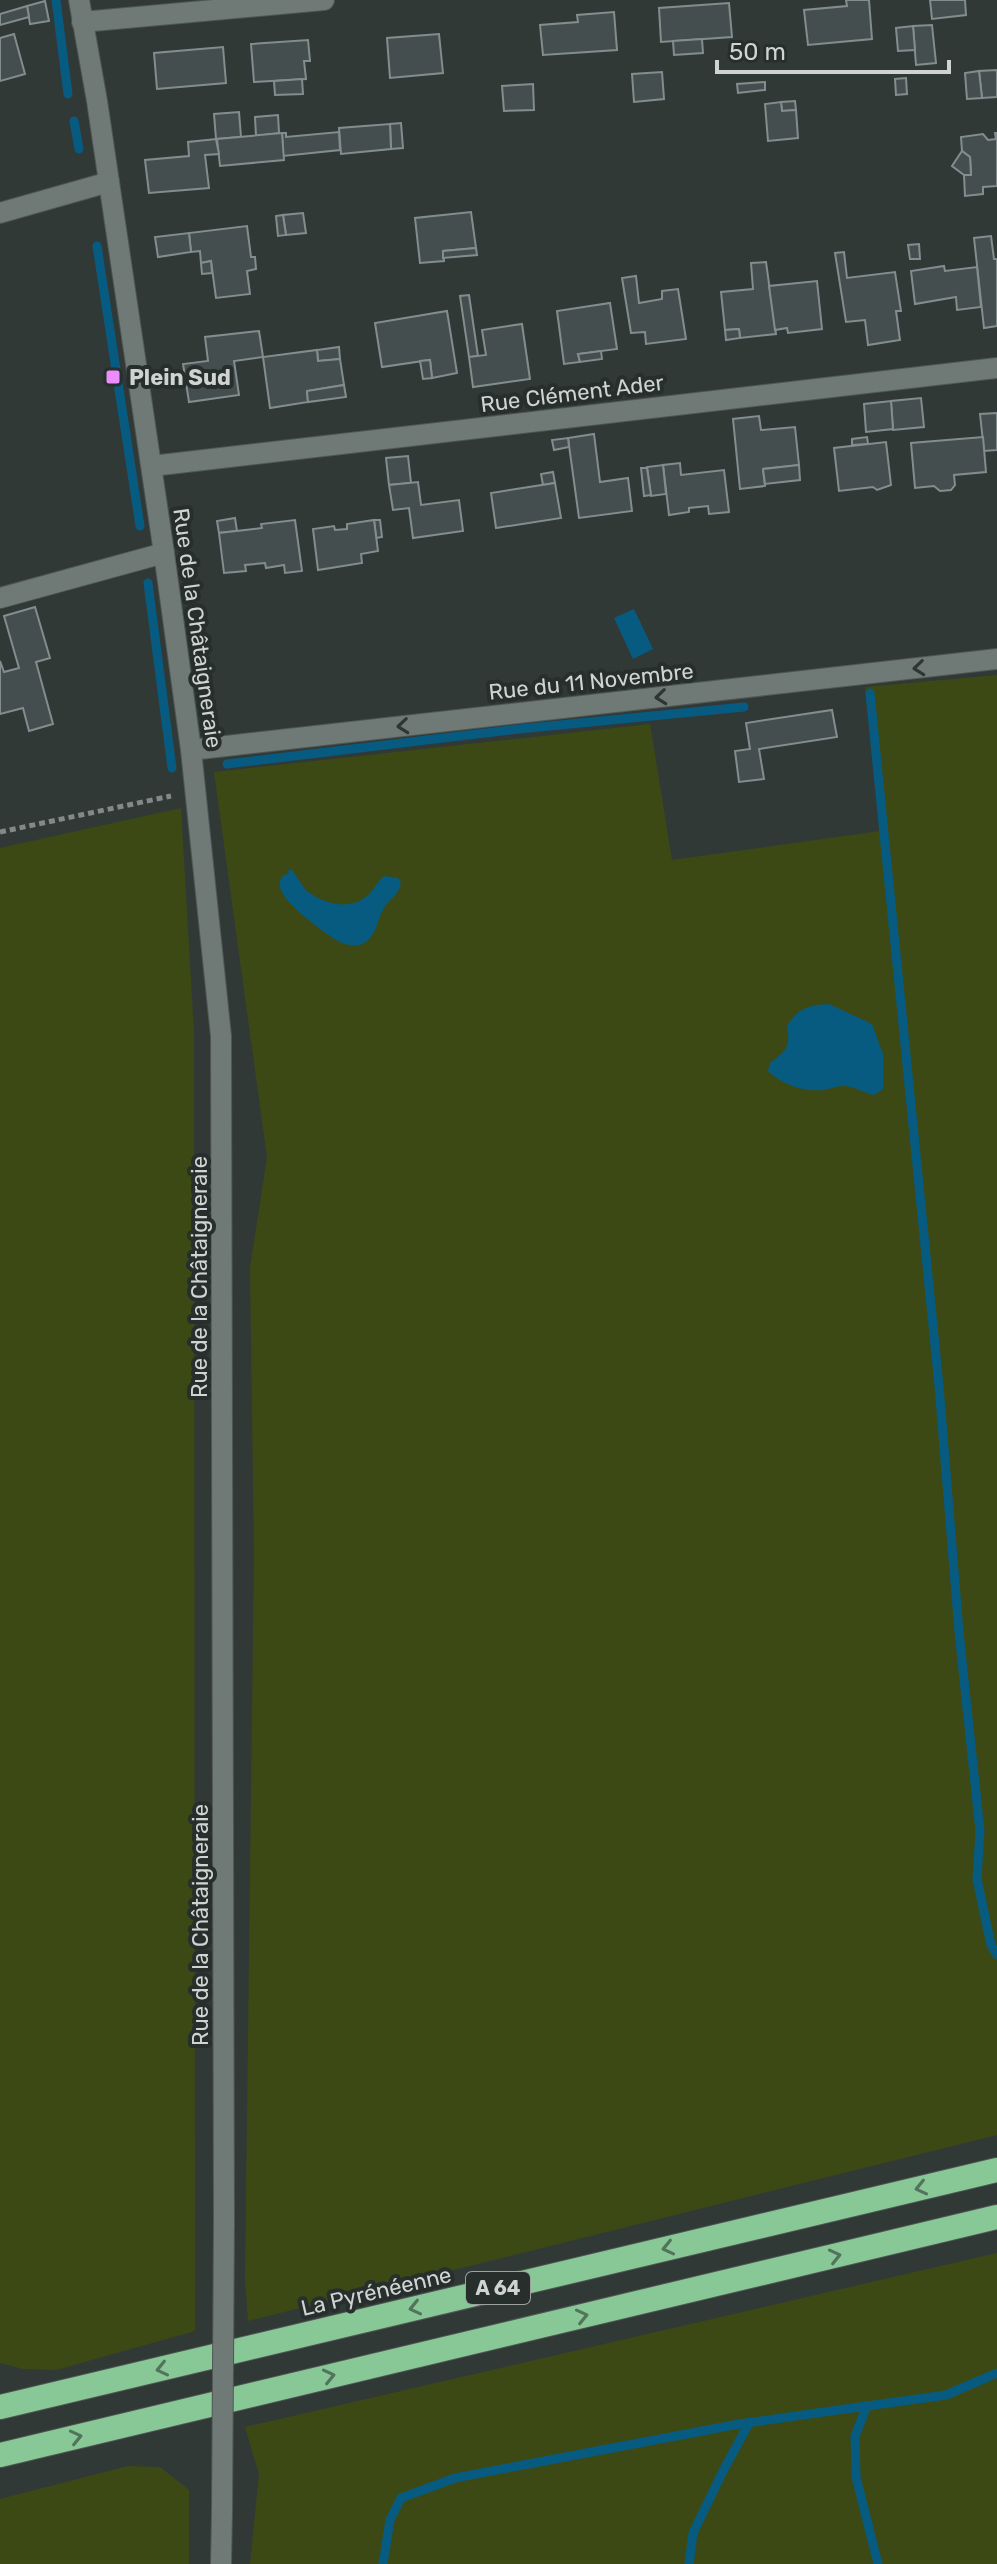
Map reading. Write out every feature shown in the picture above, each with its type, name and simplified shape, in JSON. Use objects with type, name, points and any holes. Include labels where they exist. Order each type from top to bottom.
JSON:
[{"type":"highway","name":"La Pyrénéenne","points":[[0,2407],[997,2170]]},
{"type":"highway","name":"A 64","points":[[0,2455],[997,2217]]},
{"type":"street","name":"Rue de la Châtaigneraie","points":[[79,0],[164,553],[191,750],[221,1036],[224,2224],[221,2564]]},
{"type":"street","points":[[82,22],[324,0]]},
{"type":"street","points":[[0,213],[109,182]]},
{"type":"street","name":"Rue Clément Ader","points":[[152,466],[997,368]]},
{"type":"street","points":[[0,598],[164,553]]},
{"type":"street","name":"Rue du 11 Novembre","points":[[191,750],[997,659]]},
{"type":"path","points":[[0,832],[195,791]]},
{"type":"green space","points":[[997,675],[997,2135],[248,2321],[245,2279],[254,1552],[250,1268],[267,1157],[214,772],[650,724],[672,860],[880,831],[865,687]]},
{"type":"green space","points":[[181,808],[194,1033],[195,2331],[56,2370],[23,2369],[0,2363],[0,848]]},
{"type":"green space","points":[[997,2253],[997,2564],[250,2564],[259,2474],[245,2427]]},
{"type":"green space","points":[[128,2466],[160,2467],[189,2490],[189,2564],[0,2564],[0,2499]]},
{"type":"water","points":[[634,609],[653,649],[633,659],[614,618]]},
{"type":"water","points":[[288,870],[292,870],[307,891],[337,904],[360,901],[384,876],[398,878],[401,883],[384,908],[371,937],[362,944],[350,945],[323,931],[288,901],[280,883],[283,875],[289,874]]},
{"type":"water","points":[[829,1004],[872,1024],[883,1054],[883,1089],[874,1095],[847,1086],[823,1090],[801,1089],[768,1071],[770,1063],[786,1048],[787,1026],[795,1015],[810,1007]]},
{"type":"building","points":[[846,0],[869,0],[872,39],[808,45],[804,10],[847,6]]},
{"type":"building","points":[[930,0],[965,0],[966,15],[932,19]]},
{"type":"building","points":[[45,1],[49,21],[30,24],[27,6]]},
{"type":"building","points":[[729,3],[732,37],[661,42],[659,8]]},
{"type":"building","points":[[27,6],[29,17],[0,25],[0,14]]},
{"type":"building","points":[[614,12],[617,50],[543,55],[540,25],[578,22],[577,15]]},
{"type":"building","points":[[932,25],[936,63],[916,65],[913,26]]},
{"type":"building","points":[[913,26],[915,50],[898,51],[896,28]]},
{"type":"building","points":[[14,34],[25,74],[0,81],[0,38]]},
{"type":"building","points":[[439,34],[443,73],[390,78],[387,38]]},
{"type":"building","points":[[702,39],[703,53],[674,55],[673,41]]},
{"type":"building","points":[[308,40],[310,61],[304,61],[306,79],[254,82],[251,44]]},
{"type":"building","points":[[223,47],[226,83],[157,89],[154,53]]},
{"type":"building","points":[[997,70],[997,97],[982,98],[979,71]]},
{"type":"building","points":[[979,71],[982,98],[967,99],[965,73]]},
{"type":"building","points":[[662,72],[664,99],[634,102],[632,74]]},
{"type":"building","points":[[906,78],[907,94],[896,95],[895,79]]},
{"type":"building","points":[[302,79],[303,94],[275,95],[274,81]]},
{"type":"building","points":[[765,82],[765,90],[738,93],[737,84]]},
{"type":"building","points":[[533,84],[534,110],[504,111],[502,86]]},
{"type":"building","points":[[795,101],[796,110],[782,111],[781,102]]},
{"type":"building","points":[[781,102],[782,111],[796,110],[798,138],[768,141],[765,104]]},
{"type":"building","points":[[239,112],[241,137],[216,139],[214,114]]},
{"type":"building","points":[[278,115],[279,133],[256,136],[255,117]]},
{"type":"building","points":[[401,123],[403,148],[391,149],[390,124]]},
{"type":"building","points":[[390,124],[391,149],[341,154],[339,128]]},
{"type":"building","points":[[339,132],[340,150],[283,156],[282,133],[286,133],[286,137]]},
{"type":"building","points":[[282,133],[284,160],[220,166],[217,139]]},
{"type":"building","points":[[997,133],[997,186],[983,187],[983,194],[965,196],[964,175],[971,175],[970,157],[962,151],[961,137],[983,134],[988,140],[996,139]]},
{"type":"building","points":[[216,139],[219,154],[205,155],[209,188],[149,193],[145,160],[189,156],[188,142]]},
{"type":"building","points":[[962,151],[970,157],[971,175],[964,175],[952,166]]},
{"type":"building","points":[[471,212],[476,248],[443,251],[444,261],[420,263],[415,218]]},
{"type":"building","points":[[303,213],[306,233],[286,235],[283,215]]},
{"type":"building","points":[[283,215],[286,235],[278,236],[276,216]]},
{"type":"building","points":[[247,226],[251,257],[255,257],[256,269],[247,271],[250,294],[216,298],[211,261],[201,263],[200,251],[191,252],[189,233]]},
{"type":"building","points":[[189,233],[191,252],[158,257],[155,237]]},
{"type":"building","points":[[991,236],[994,259],[997,259],[997,326],[984,328],[974,238]]},
{"type":"building","points":[[919,244],[920,259],[910,259],[908,245]]},
{"type":"building","points":[[476,248],[477,255],[443,258],[443,251]]},
{"type":"building","points":[[844,252],[847,278],[895,272],[901,311],[896,311],[900,340],[868,345],[865,320],[846,322],[835,253]]},
{"type":"building","points":[[211,261],[212,273],[202,274],[201,263]]},
{"type":"building","points":[[766,262],[776,334],[740,338],[739,329],[725,330],[721,292],[753,289],[751,263]]},
{"type":"building","points":[[944,266],[945,271],[977,267],[981,307],[957,310],[956,297],[915,304],[911,271]]},
{"type":"building","points":[[636,276],[639,303],[662,299],[662,291],[678,289],[686,339],[646,344],[645,332],[631,333],[622,278]]},
{"type":"building","points":[[817,281],[822,329],[788,333],[787,328],[775,330],[769,286]]},
{"type":"building","points":[[469,295],[478,356],[469,357],[460,296]]},
{"type":"building","points":[[610,303],[617,349],[578,354],[580,362],[564,364],[557,311]]},
{"type":"building","points":[[447,311],[457,373],[432,378],[430,360],[382,367],[375,323]]},
{"type":"building","points":[[522,324],[530,379],[473,387],[469,357],[486,355],[482,330]]},
{"type":"building","points":[[739,329],[740,338],[726,340],[725,330]]},
{"type":"building","points":[[259,331],[263,357],[234,361],[239,395],[189,402],[183,364],[208,361],[205,337]]},
{"type":"building","points":[[339,347],[340,359],[318,361],[317,350]]},
{"type":"building","points":[[317,350],[318,361],[340,359],[344,385],[307,391],[308,402],[270,408],[263,357]]},
{"type":"building","points":[[601,351],[602,359],[580,362],[578,354]]},
{"type":"building","points":[[430,360],[432,378],[423,379],[420,361]]},
{"type":"building","points":[[344,385],[346,397],[308,402],[307,391]]},
{"type":"building","points":[[921,398],[924,427],[893,430],[891,401]]},
{"type":"building","points":[[891,401],[893,429],[866,432],[864,404]]},
{"type":"building","points":[[997,413],[997,450],[984,451],[980,414]]},
{"type":"building","points":[[759,416],[761,430],[795,427],[799,465],[763,469],[765,486],[740,489],[733,419]]},
{"type":"building","points":[[594,434],[600,482],[628,478],[632,511],[579,518],[568,438]]},
{"type":"building","points":[[867,437],[868,444],[852,445],[852,439]]},
{"type":"building","points":[[983,437],[986,472],[954,475],[955,485],[951,490],[940,491],[934,486],[915,488],[911,443]]},
{"type":"building","points":[[568,438],[569,447],[554,450],[552,440]]},
{"type":"building","points":[[886,442],[891,485],[877,490],[873,487],[839,491],[834,448]]},
{"type":"building","points":[[408,456],[411,483],[389,485],[386,458]]},
{"type":"building","points":[[680,463],[681,475],[724,470],[729,512],[709,514],[708,506],[669,515],[663,465]]},
{"type":"building","points":[[663,465],[666,494],[651,496],[647,467]]},
{"type":"building","points":[[799,465],[800,480],[765,484],[763,469]]},
{"type":"building","points":[[641,468],[647,468],[651,495],[644,496]]},
{"type":"building","points":[[553,472],[555,483],[543,485],[541,474]]},
{"type":"building","points":[[418,482],[421,505],[459,500],[463,531],[413,538],[409,508],[393,510],[389,485]]},
{"type":"building","points":[[555,483],[561,518],[496,528],[491,493]]},
{"type":"building","points":[[235,518],[237,531],[219,533],[217,521]]},
{"type":"building","points":[[295,520],[302,571],[285,573],[284,565],[266,568],[265,563],[245,565],[246,571],[224,573],[219,533]]},
{"type":"building","points":[[374,520],[380,520],[382,537],[376,538]]},
{"type":"building","points":[[374,520],[378,551],[361,554],[362,563],[318,570],[313,529],[334,526],[335,530],[347,529],[347,524]]},
{"type":"building","points":[[35,607],[50,658],[36,662],[53,724],[29,731],[23,708],[0,714],[0,661],[4,672],[19,668],[4,616]]},
{"type":"building","points":[[832,710],[837,737],[759,749],[764,779],[739,782],[735,751],[750,749],[746,723]]},
{"type":"waterway","points":[[56,0],[68,94]]},
{"type":"waterway","points":[[74,121],[79,149]]},
{"type":"waterway","points":[[97,246],[140,526]]},
{"type":"waterway","points":[[148,583],[172,768]]},
{"type":"waterway","points":[[870,693],[980,1831],[977,1879],[991,1945],[997,1955]]},
{"type":"waterway","points":[[227,764],[519,729],[744,707]]},
{"type":"waterway","points":[[878,2564],[856,2477],[855,2436],[867,2406],[946,2395],[997,2373]]},
{"type":"waterway","points":[[383,2564],[390,2520],[401,2498],[455,2478],[739,2424],[867,2406]]},
{"type":"waterway","points":[[689,2564],[693,2533],[749,2423]]},
{"type":"place","name":"Plein Sud","points":[[113,377]]}]
